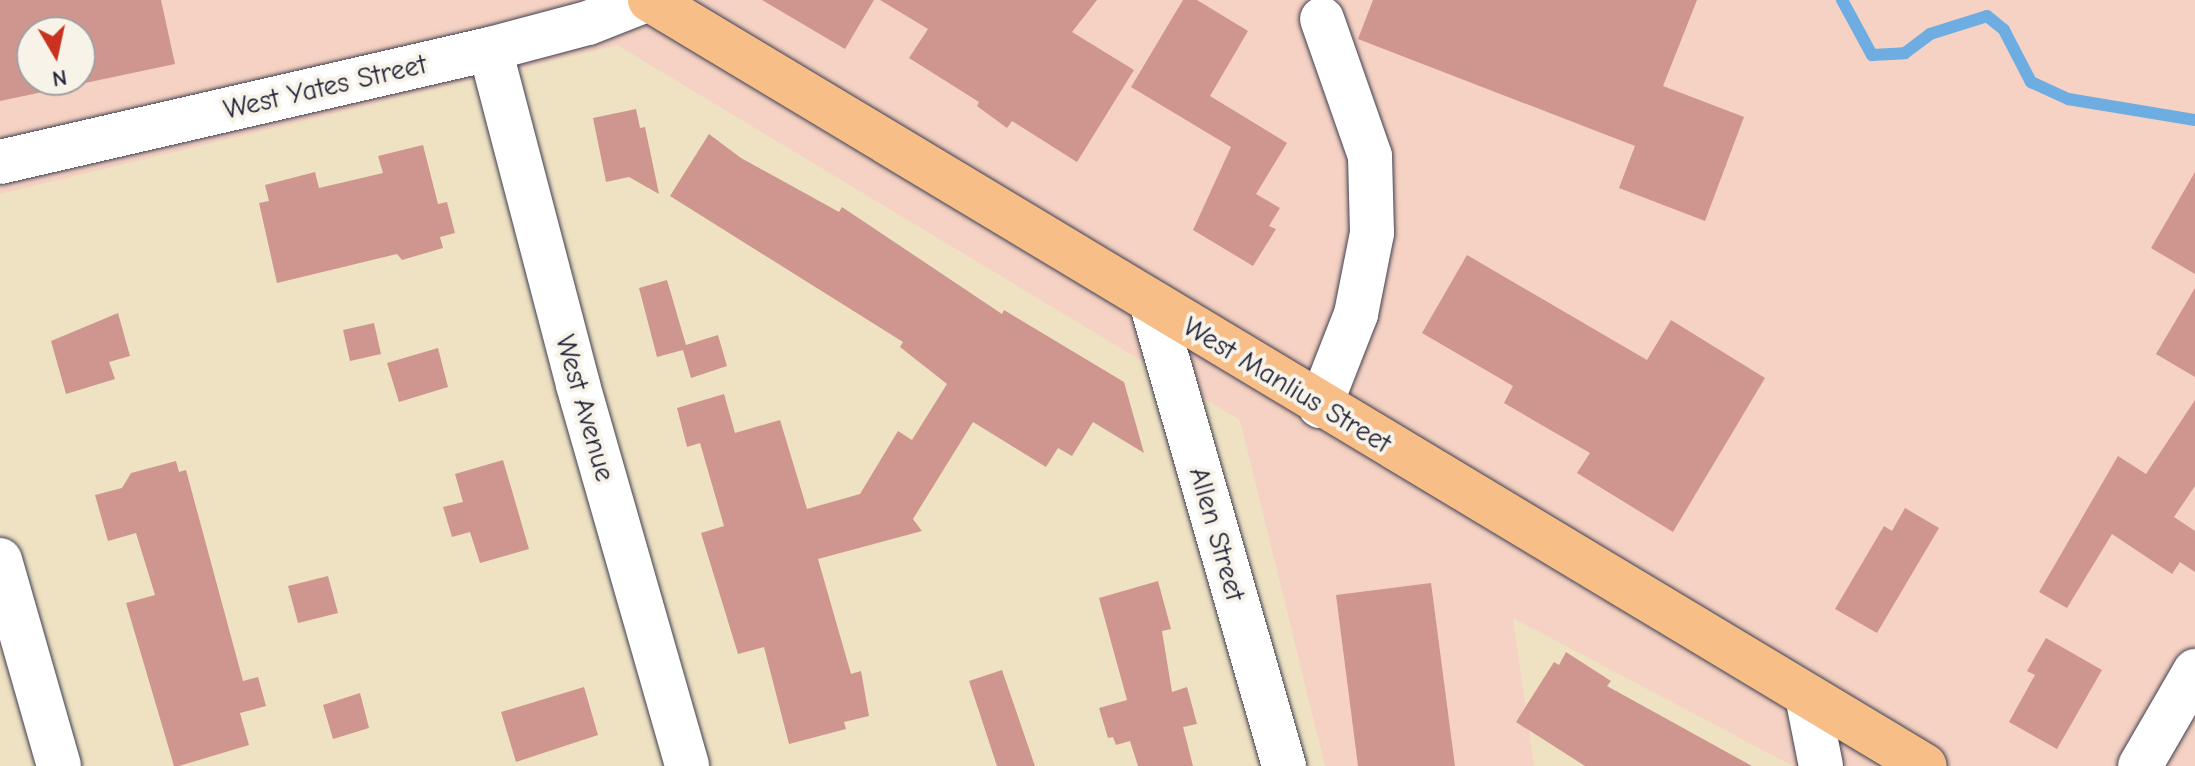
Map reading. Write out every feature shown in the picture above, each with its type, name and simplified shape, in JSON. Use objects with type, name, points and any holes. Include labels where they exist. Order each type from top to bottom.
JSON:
[{"type":"main road","name":"West Manlius Street","points":[[648,0],[1320,406],[1925,766]]},
{"type":"street","name":"West Yates Street","points":[[0,162],[490,49],[588,23],[648,0]]},
{"type":"street","points":[[1320,406],[1356,314],[1372,233],[1370,156],[1322,19]]},
{"type":"street","name":"West Avenue","points":[[490,49],[578,385],[687,766]]},
{"type":"street","name":"Allen Street","points":[[1151,302],[1284,766]]},
{"type":"street","points":[[0,560],[59,766]]},
{"type":"street","points":[[2140,766],[2195,671]]},
{"type":"street","points":[[1807,696],[1821,766]]},
{"type":"shaded area","points":[[0,0],[2195,0],[2195,766],[1793,766],[1513,618],[1534,766],[1325,766],[1240,420],[617,45],[0,194]]},
{"type":"building","points":[[0,0],[161,0],[175,64],[96,81],[96,16],[16,16],[16,96],[24,96],[0,101]]},
{"type":"building","points":[[762,0],[874,0],[845,49]]},
{"type":"building","points":[[880,0],[1097,0],[1072,32],[1134,70],[1077,162],[1012,121],[1007,128],[977,106],[979,102],[909,58],[928,29]]},
{"type":"building","points":[[1183,0],[1197,0],[1248,31],[1210,96],[1287,143],[1256,194],[1280,208],[1269,226],[1276,229],[1253,266],[1193,230],[1231,147],[1131,87]]},
{"type":"building","points":[[1373,0],[1697,0],[1663,86],[1744,117],[1705,221],[1619,188],[1635,146],[1358,39]]},
{"type":"building","points":[[636,109],[640,128],[645,127],[659,194],[629,177],[606,182],[593,118]]},
{"type":"building","points":[[709,134],[741,158],[839,212],[842,207],[1002,314],[1004,310],[1124,382],[1144,453],[1093,422],[1072,456],[1058,448],[1046,467],[973,422],[913,519],[922,531],[818,559],[851,674],[861,671],[869,716],[844,722],[846,729],[789,744],[764,647],[738,654],[701,533],[724,526],[700,443],[687,447],[677,408],[724,394],[735,433],[780,420],[807,509],[860,494],[898,431],[912,440],[947,384],[900,347],[903,342],[670,196]]},
{"type":"building","points":[[423,145],[438,204],[447,202],[455,233],[440,237],[443,248],[402,260],[397,254],[277,283],[259,203],[269,201],[265,185],[315,172],[319,188],[383,173],[378,156]]},
{"type":"building","points":[[2195,172],[2195,274],[2151,248]]},
{"type":"building","points":[[1467,255],[1647,360],[1671,320],[1765,378],[1673,532],[1577,473],[1590,453],[1504,403],[1513,386],[1422,333]]},
{"type":"building","points":[[667,280],[686,345],[718,335],[727,366],[691,378],[683,350],[657,357],[639,288]]},
{"type":"building","points":[[2195,288],[2195,377],[2156,354]]},
{"type":"building","points":[[118,313],[130,356],[109,362],[115,379],[66,394],[51,341]]},
{"type":"building","points":[[374,323],[381,354],[350,361],[343,330]]},
{"type":"building","points":[[438,348],[448,387],[399,402],[387,363]]},
{"type":"building","points":[[2195,400],[2195,486],[2174,517],[2195,531],[2195,572],[2180,562],[2172,574],[2112,534],[2067,608],[2039,592],[2118,456],[2146,474]]},
{"type":"building","points":[[503,460],[529,549],[480,563],[470,532],[452,537],[443,507],[463,502],[455,474]]},
{"type":"building","points":[[176,461],[179,472],[186,470],[243,681],[258,677],[266,706],[240,713],[249,745],[179,766],[174,766],[126,603],[155,595],[136,533],[108,541],[95,495],[122,488],[131,473]]},
{"type":"building","points":[[1905,508],[1939,528],[1877,633],[1835,609],[1884,526],[1892,531]]},
{"type":"building","points":[[328,576],[338,613],[298,623],[288,586]]},
{"type":"building","points":[[1158,581],[1171,629],[1162,631],[1172,692],[1187,687],[1197,724],[1183,727],[1193,766],[1138,766],[1130,741],[1116,745],[1113,737],[1108,738],[1099,708],[1127,700],[1099,598]]},
{"type":"building","points":[[1431,583],[1455,766],[1358,766],[1336,595]]},
{"type":"building","points":[[2046,638],[2102,670],[2057,749],[2009,722],[2035,675],[2027,671]]},
{"type":"building","points":[[1566,652],[1611,681],[1607,686],[1752,766],[1585,766],[1516,722],[1554,662],[1559,665]]},
{"type":"building","points":[[1002,670],[1035,766],[997,766],[969,681]]},
{"type":"building","points":[[584,687],[598,735],[516,762],[501,712]]},
{"type":"building","points":[[360,693],[369,728],[333,739],[323,705]]},
{"type":"waterway","points":[[1842,0],[1872,55],[1905,53],[1930,34],[1987,16],[2004,30],[2031,82],[2068,99],[2195,120]]}]
